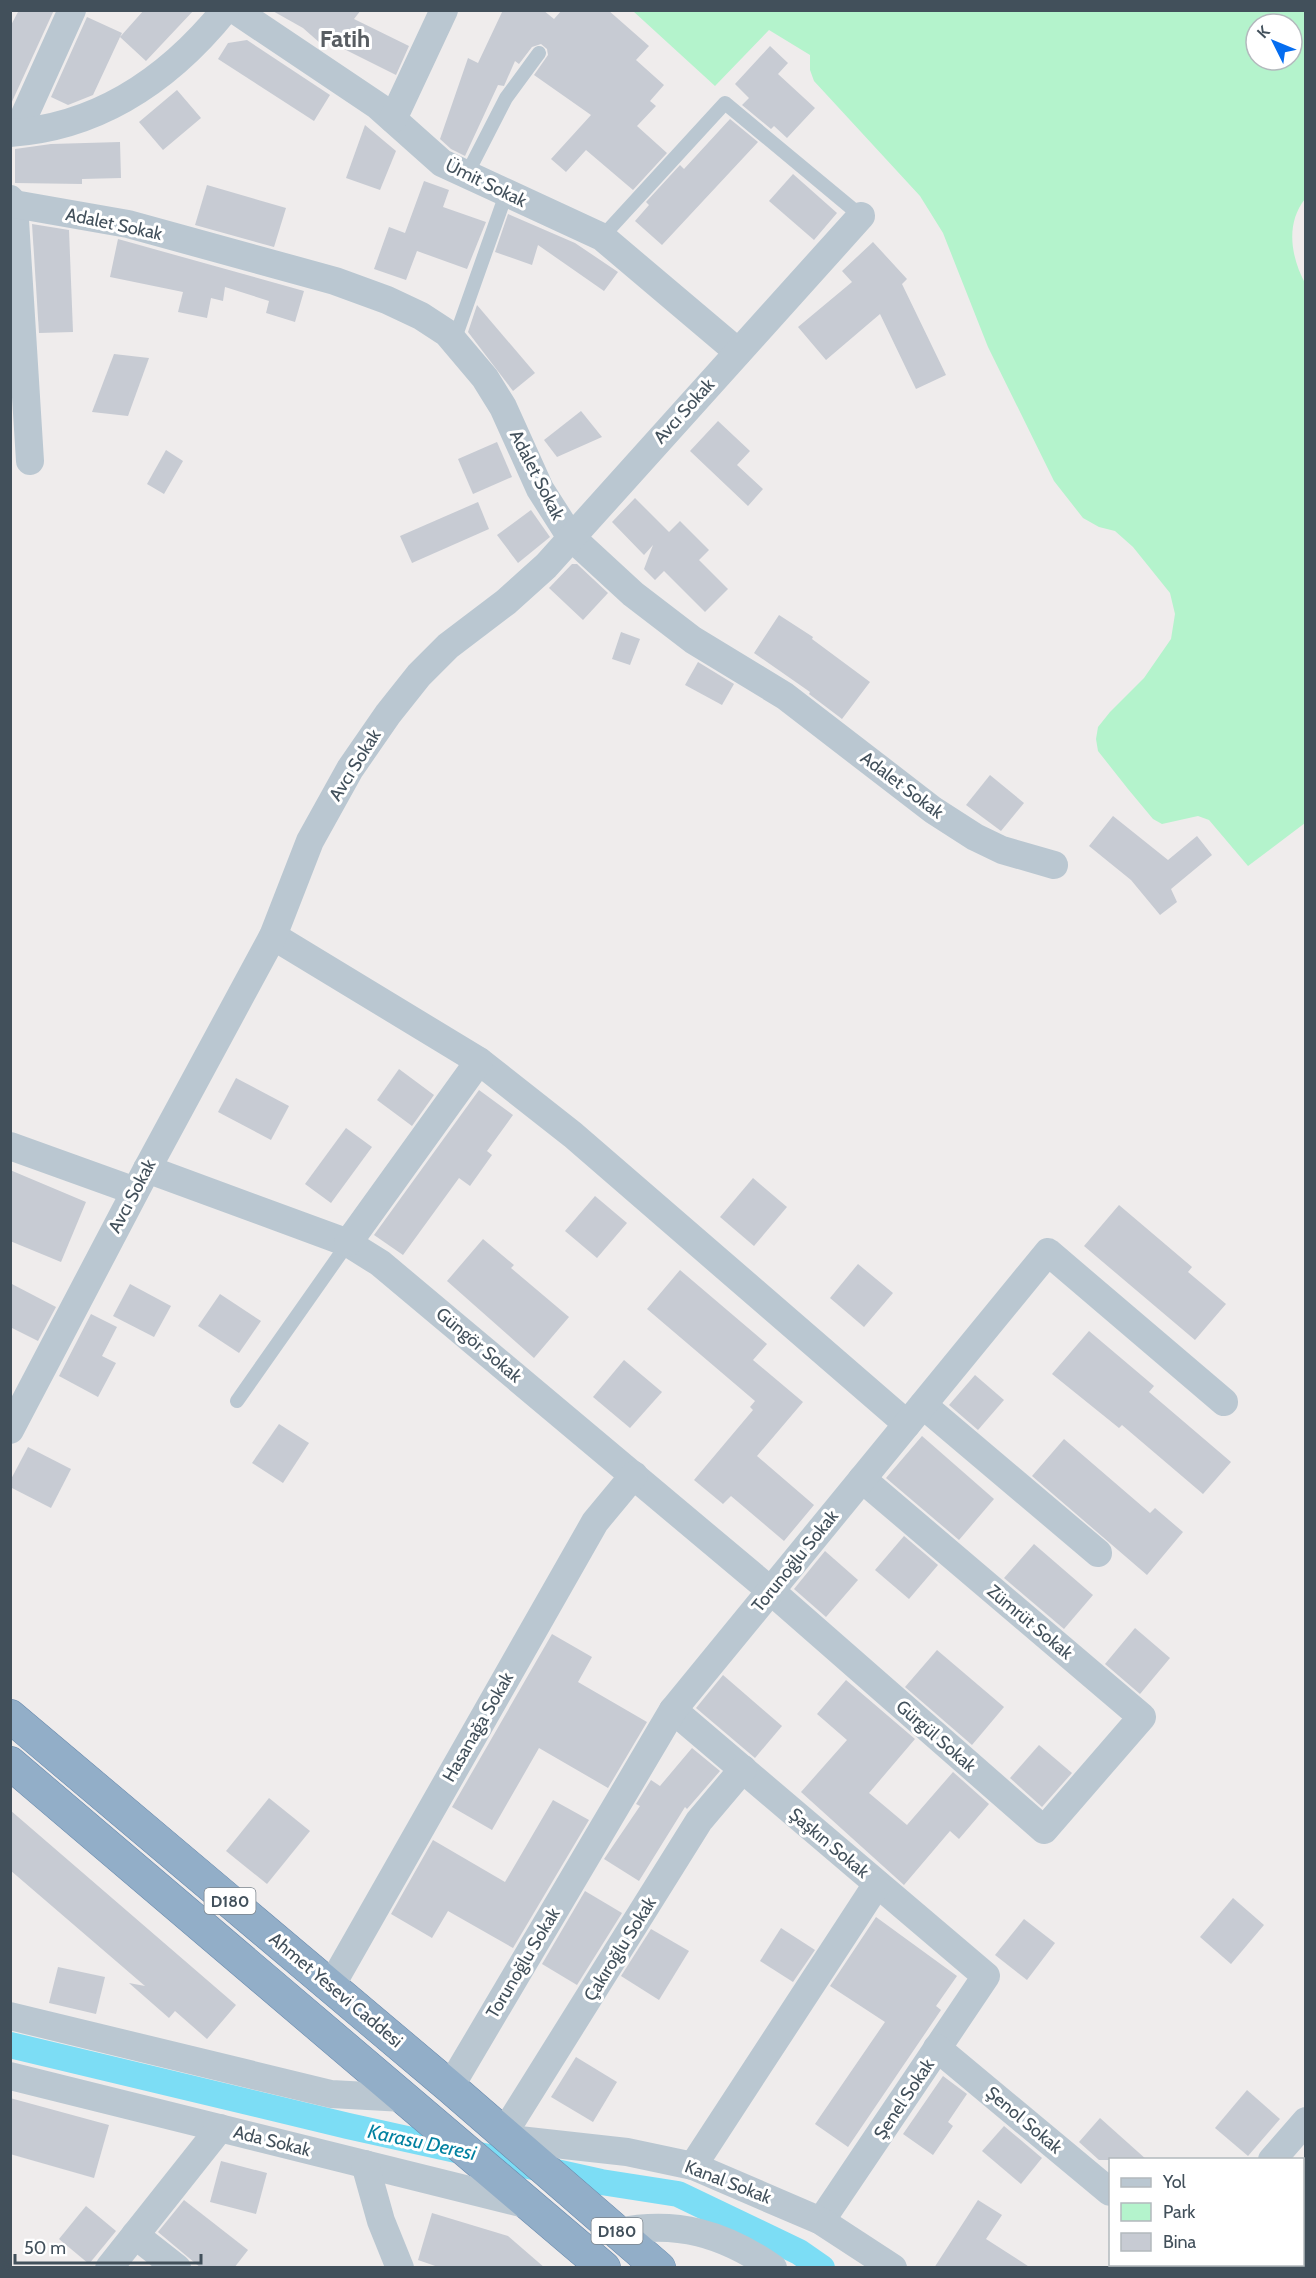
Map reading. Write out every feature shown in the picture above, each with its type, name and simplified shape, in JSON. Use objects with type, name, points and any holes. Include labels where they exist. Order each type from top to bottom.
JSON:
[{"type":"highway","name":"Ahmet Yesevi Caddesi","points":[[10,1716],[450,2087],[658,2268]]},
{"type":"highway","name":"Ahmet Yesevi Caddesi","points":[[10,1763],[604,2268]]},
{"type":"street","points":[[14,133],[72,10]]},
{"type":"street","points":[[14,133],[65,125],[100,113],[133,95],[202,38],[225,10]]},
{"type":"street","name":"Ümit Sokak","points":[[235,10],[345,82],[393,119],[442,163],[602,237],[738,352]]},
{"type":"street","points":[[393,119],[444,10]]},
{"type":"street","points":[[12,202],[30,461]]},
{"type":"street","name":"Adalet Sokak","points":[[12,202],[128,224],[335,281],[387,300],[421,316],[454,341],[485,378],[503,407],[540,489],[570,537],[633,594],[693,640],[785,696],[933,810],[975,837],[1002,850],[1054,866]]},
{"type":"street","name":"Avcı Sokak","points":[[10,1430],[141,1180],[273,936],[310,841],[350,769],[388,714],[419,675],[448,646],[506,602],[546,566],[861,216]]},
{"type":"street","points":[[273,936],[479,1061],[915,1414],[1098,1553]]},
{"type":"street","points":[[348,1243],[479,1061]]},
{"type":"street","name":"Güngör Sokak","points":[[10,1146],[141,1180],[348,1243],[380,1263],[771,1591]]},
{"type":"street","name":"Torunoğlu Sokak","points":[[450,2087],[673,1710],[1048,1252],[1224,1402]]},
{"type":"street","name":"Hasanağa Sokak","points":[[331,1986],[595,1522],[634,1475]]},
{"type":"street","name":"Zümrüt Sokak","points":[[862,1479],[1142,1718],[1094,1773]]},
{"type":"street","name":"Gürgül Sokak","points":[[771,1591],[1044,1830],[1094,1773]]},
{"type":"street","name":"Şaşkın Sokak","points":[[673,1710],[986,1976]]},
{"type":"street","name":"Çakıroğlu Sokak","points":[[507,2136],[699,1821],[743,1769]]},
{"type":"street","points":[[693,2166],[877,1884]]},
{"type":"street","name":"Şenel Sokak","points":[[821,2221],[986,1976]]},
{"type":"street","points":[[10,2016],[331,2094],[404,2098]]},
{"type":"street","name":"Şenol Sokak","points":[[937,2048],[1109,2191]]},
{"type":"street","name":"Ada Sokak","points":[[10,2076],[532,2206]]},
{"type":"street","points":[[1274,2158],[1305,2121]]},
{"type":"street","points":[[109,2268],[220,2128]]},
{"type":"street","name":"Kanal Sokak","points":[[507,2136],[627,2152],[693,2166],[821,2221],[893,2268]]},
{"type":"street","points":[[365,2164],[381,2221],[400,2268]]},
{"type":"street","points":[[618,2232],[655,2226],[693,2230],[725,2242],[773,2268]]},
{"type":"street","points":[[135,2235],[177,2268]]},
{"type":"lane","points":[[466,176],[506,98],[539,53]]},
{"type":"lane","points":[[602,237],[725,103],[861,216]]},
{"type":"lane","points":[[454,341],[506,194]]},
{"type":"lane","points":[[237,1401],[348,1243]]},
{"type":"green space","points":[[633,11],[1305,11],[1305,199],[1295,219],[1292,241],[1297,264],[1306,285],[1305,823],[1248,866],[1209,820],[1198,816],[1162,824],[1153,819],[1098,751],[1096,739],[1098,727],[1144,678],[1171,639],[1175,614],[1170,593],[1133,547],[1115,531],[1099,527],[1083,518],[1054,481],[988,347],[943,233],[920,196],[814,81],[810,70],[810,55],[769,30],[715,86]]},
{"type":"building","points":[[19,10],[54,10],[10,106],[10,27]]},
{"type":"building","points":[[144,10],[194,10],[146,61],[120,37]]},
{"type":"building","points":[[271,10],[361,10],[354,19],[409,46],[396,75],[324,39],[320,43],[303,28]]},
{"type":"building","points":[[503,10],[543,10],[554,19],[562,10],[608,10],[649,46],[636,60],[664,85],[650,101],[656,106],[637,126],[667,153],[633,190],[586,150],[566,172],[551,159],[591,115],[534,75],[548,55],[547,49],[541,44],[532,47],[519,64],[515,61],[504,86],[498,85],[465,156],[451,149],[440,139],[468,58],[478,63]]},
{"type":"building","points":[[87,17],[122,33],[93,95],[68,105],[51,97]]},
{"type":"building","points":[[247,40],[330,95],[314,121],[218,59],[228,43]]},
{"type":"building","points":[[770,46],[788,63],[778,74],[815,108],[787,138],[774,126],[771,129],[742,105],[749,98],[735,84]]},
{"type":"building","points":[[177,90],[201,118],[163,150],[139,122]]},
{"type":"building","points":[[730,119],[758,142],[662,245],[635,221],[649,205],[646,202],[680,165],[684,169]]},
{"type":"building","points":[[365,125],[396,151],[380,190],[346,178]]},
{"type":"building","points":[[120,142],[121,178],[82,179],[82,184],[15,183],[15,149],[51,144]]},
{"type":"building","points":[[793,174],[837,213],[814,240],[769,201]]},
{"type":"building","points":[[424,181],[449,190],[443,207],[486,222],[467,269],[417,251],[406,280],[374,269],[389,227],[405,233]]},
{"type":"building","points":[[207,185],[286,208],[274,247],[195,225]]},
{"type":"building","points":[[508,214],[575,243],[618,272],[604,291],[538,245],[532,265],[495,252]]},
{"type":"building","points":[[32,224],[69,230],[73,332],[39,333]]},
{"type":"building","points":[[118,239],[304,291],[295,322],[266,313],[269,301],[225,287],[223,301],[211,298],[207,318],[178,312],[183,292],[110,277]]},
{"type":"building","points":[[873,242],[907,279],[902,284],[946,375],[916,389],[880,314],[826,360],[798,327],[852,282],[842,271]]},
{"type":"building","points":[[477,305],[535,373],[513,391],[468,332]]},
{"type":"building","points":[[114,354],[149,358],[128,416],[92,412]]},
{"type":"building","points":[[581,411],[602,437],[557,457],[544,440]]},
{"type":"building","points":[[718,421],[750,451],[737,465],[763,489],[748,506],[690,451]]},
{"type":"building","points":[[497,442],[512,477],[473,494],[458,459]]},
{"type":"building","points":[[166,450],[183,461],[164,494],[147,484]]},
{"type":"building","points":[[635,498],[669,532],[680,521],[709,550],[699,560],[728,589],[705,612],[664,571],[655,580],[644,569],[653,545],[644,555],[612,522]]},
{"type":"building","points":[[478,502],[489,529],[412,563],[400,536]]},
{"type":"building","points":[[531,510],[550,537],[518,563],[497,535]]},
{"type":"building","points":[[572,564],[577,564],[608,593],[583,620],[549,588]]},
{"type":"building","points":[[779,615],[813,637],[812,639],[870,682],[842,719],[809,694],[810,692],[754,653]]},
{"type":"building","points":[[621,632],[640,639],[630,665],[612,659]]},
{"type":"building","points":[[698,662],[734,684],[722,705],[685,685]]},
{"type":"building","points":[[990,775],[1024,803],[1001,831],[966,805]]},
{"type":"building","points":[[1113,816],[1168,860],[1197,836],[1212,855],[1171,889],[1177,902],[1160,915],[1131,880],[1089,846]]},
{"type":"building","points":[[399,1069],[434,1095],[412,1126],[377,1100]]},
{"type":"building","points":[[236,1078],[289,1106],[271,1140],[218,1112]]},
{"type":"building","points":[[479,1090],[513,1115],[487,1151],[492,1155],[470,1186],[459,1178],[403,1255],[374,1235]]},
{"type":"building","points":[[346,1128],[372,1147],[331,1203],[305,1184]]},
{"type":"building","points":[[10,1170],[86,1202],[61,1262],[10,1241]]},
{"type":"building","points":[[753,1178],[787,1207],[754,1246],[720,1217]]},
{"type":"building","points":[[595,1196],[627,1223],[597,1258],[565,1231]]},
{"type":"building","points":[[1119,1205],[1192,1267],[1188,1272],[1226,1304],[1195,1340],[1084,1246]]},
{"type":"building","points":[[483,1239],[514,1265],[511,1268],[569,1317],[534,1358],[447,1281]]},
{"type":"building","points":[[858,1264],[893,1293],[864,1327],[830,1298]]},
{"type":"building","points":[[680,1270],[767,1344],[753,1360],[803,1402],[757,1456],[814,1505],[784,1541],[731,1496],[723,1504],[694,1480],[753,1410],[750,1407],[755,1401],[647,1309]]},
{"type":"building","points":[[10,1283],[56,1307],[38,1341],[10,1327]]},
{"type":"building","points":[[130,1284],[171,1306],[154,1337],[113,1316]]},
{"type":"building","points":[[220,1294],[261,1321],[239,1353],[198,1326]]},
{"type":"building","points":[[91,1314],[117,1327],[102,1356],[116,1363],[98,1397],[59,1376]]},
{"type":"building","points":[[1089,1331],[1154,1386],[1149,1392],[1231,1462],[1203,1494],[1122,1425],[1119,1428],[1052,1374]]},
{"type":"building","points":[[624,1360],[662,1392],[630,1428],[593,1397]]},
{"type":"building","points":[[975,1375],[1004,1400],[978,1430],[949,1405]]},
{"type":"building","points":[[279,1424],[309,1443],[283,1483],[252,1463]]},
{"type":"building","points":[[922,1436],[994,1499],[959,1540],[886,1478]]},
{"type":"building","points":[[1064,1439],[1150,1513],[1155,1508],[1183,1532],[1147,1575],[1032,1476]]},
{"type":"building","points":[[28,1447],[71,1469],[51,1508],[10,1487],[10,1481]]},
{"type":"building","points":[[904,1536],[938,1565],[909,1599],[875,1570]]},
{"type":"building","points":[[1034,1544],[1093,1595],[1064,1629],[1004,1578]]},
{"type":"building","points":[[825,1551],[858,1580],[826,1617],[794,1589]]},
{"type":"building","points":[[1135,1628],[1170,1658],[1140,1694],[1105,1664]]},
{"type":"building","points":[[552,1634],[592,1657],[578,1682],[647,1722],[608,1788],[539,1748],[492,1830],[452,1807]]},
{"type":"building","points":[[937,1650],[1004,1707],[972,1745],[905,1687]]},
{"type":"building","points":[[723,1675],[782,1726],[755,1758],[696,1708]]},
{"type":"building","points":[[846,1680],[915,1739],[869,1793],[907,1825],[953,1772],[989,1804],[959,1839],[950,1831],[904,1885],[801,1792],[847,1740],[817,1714]]},
{"type":"building","points":[[1039,1745],[1072,1773],[1042,1807],[1010,1778]]},
{"type":"building","points":[[692,1748],[720,1771],[687,1809],[685,1807],[639,1881],[604,1859],[640,1806],[636,1804],[651,1780],[660,1786]]},
{"type":"building","points":[[269,1798],[310,1831],[267,1884],[226,1851]]},
{"type":"building","points":[[553,1800],[589,1820],[513,1948],[448,1911],[432,1938],[391,1914],[433,1840],[505,1882]]},
{"type":"building","points":[[10,1810],[236,2005],[207,2039],[175,2011],[169,2018],[129,1983],[145,1986],[10,1870]]},
{"type":"building","points":[[585,1891],[622,1913],[577,1985],[542,1964]]},
{"type":"building","points":[[1233,1898],[1264,1925],[1231,1964],[1200,1937]]},
{"type":"building","points":[[876,1917],[957,1976],[936,2006],[941,2010],[848,2147],[815,2124],[885,2022],[830,1986]]},
{"type":"building","points":[[1024,1919],[1055,1943],[1027,1980],[995,1955]]},
{"type":"building","points":[[781,1928],[815,1950],[793,1982],[760,1961]]},
{"type":"building","points":[[651,1929],[689,1951],[659,2000],[621,1976]]},
{"type":"building","points":[[58,1967],[105,1977],[96,2014],[49,2003]]},
{"type":"building","points":[[576,2057],[617,2082],[593,2122],[551,2097]]},
{"type":"building","points":[[943,2076],[967,2094],[948,2122],[953,2126],[933,2155],[903,2134]]},
{"type":"building","points":[[1247,2090],[1280,2119],[1248,2156],[1215,2128]]},
{"type":"building","points":[[10,2098],[109,2125],[94,2178],[10,2154]]},
{"type":"building","points":[[1100,2118],[1145,2158],[1099,2160],[1079,2142]]},
{"type":"building","points":[[1004,2126],[1042,2158],[1021,2184],[982,2151]]},
{"type":"building","points":[[221,2161],[267,2173],[256,2214],[210,2202]]},
{"type":"building","points":[[184,2200],[248,2250],[234,2268],[201,2268],[158,2232]]},
{"type":"building","points":[[978,2200],[1002,2215],[986,2239],[1031,2268],[934,2268]]},
{"type":"building","points":[[86,2206],[116,2231],[89,2264],[59,2239]]},
{"type":"building","points":[[432,2213],[508,2236],[545,2268],[441,2268],[418,2260]]},
{"type":"waterway","name":"Karasu Deresi","points":[[10,2045],[348,2126],[601,2182],[678,2194],[799,2252],[822,2268]]},
{"type":"district","name":"Fatih","points":[[345,38]]}]
